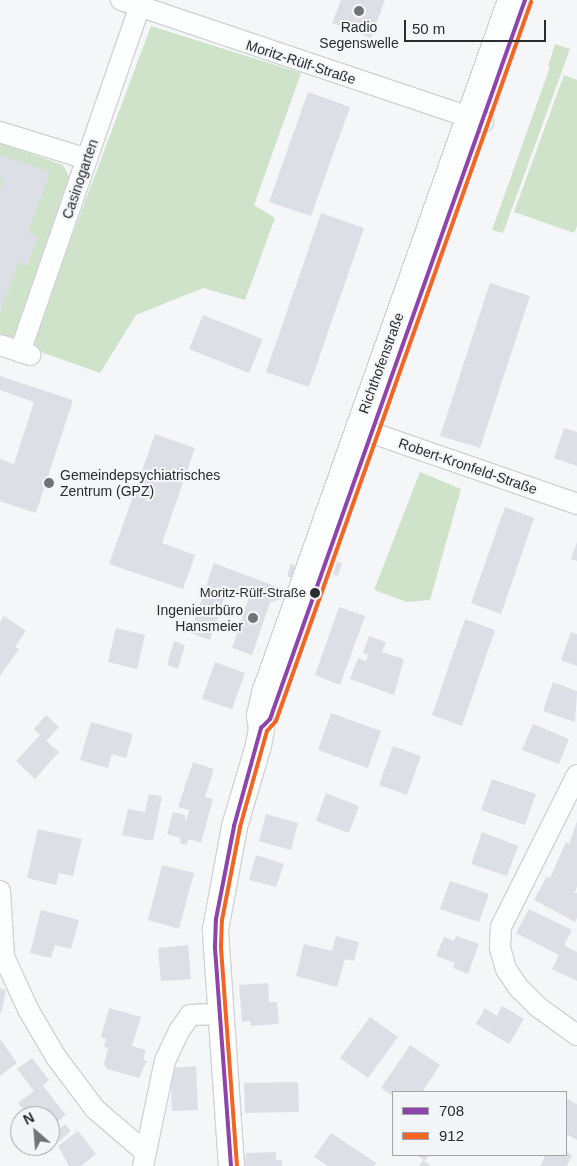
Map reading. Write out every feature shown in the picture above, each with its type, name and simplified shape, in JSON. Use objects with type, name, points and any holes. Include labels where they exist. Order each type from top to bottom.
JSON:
[{"type":"street","name":"Moritz-Rülf-Straße","points":[[120,0],[475,120]]},
{"type":"street","name":"Richthofenstraße","points":[[475,120],[510,0]]},
{"type":"street","name":"Richthofenstraße","points":[[230,1166],[218,1014],[216,919],[234,826],[261,728],[259,716],[268,679],[365,430],[475,120],[525,0]]},
{"type":"street","name":"Casinogarten","points":[[0,345],[25,353],[87,159],[140,6]]},
{"type":"street","points":[[0,132],[87,159]]},
{"type":"street","name":"Robert-Kronfeld-Straße","points":[[365,430],[577,504]]},
{"type":"street","points":[[577,775],[501,927],[500,948],[506,969],[519,988],[577,1035]]},
{"type":"street","points":[[0,891],[2,957],[56,1057],[95,1109],[143,1159]]},
{"type":"street","points":[[143,1159],[165,1061],[179,1031],[190,1015],[218,1014]]},
{"type":"green space","points":[[151,26],[301,73],[254,205],[275,218],[245,300],[203,288],[136,315],[100,373],[41,352],[32,343]]},
{"type":"green space","points":[[555,44],[570,49],[503,233],[492,230],[550,67],[548,66]]},
{"type":"green space","points":[[564,75],[577,80],[577,226],[574,233],[514,212]]},
{"type":"green space","points":[[0,143],[63,165],[71,180],[16,346],[0,340]]},
{"type":"green space","points":[[420,472],[461,489],[430,600],[407,602],[374,590]]},
{"type":"building","name":"Radio Segenswelle","points":[[341,0],[385,0],[371,38],[332,23]]},
{"type":"building","points":[[308,92],[350,107],[311,216],[269,202]]},
{"type":"building","points":[[0,155],[50,172],[28,233],[38,237],[27,266],[19,262],[0,313],[0,190],[4,179],[0,178]]},
{"type":"building","points":[[321,213],[364,228],[309,387],[266,372]]},
{"type":"building","points":[[490,283],[530,296],[480,448],[440,436]]},
{"type":"building","points":[[203,315],[263,339],[249,373],[189,349]]},
{"type":"building","points":[[0,376],[73,400],[36,513],[0,501],[0,459],[14,464],[34,402],[0,390]]},
{"type":"building","points":[[564,428],[577,432],[577,466],[554,458]]},
{"type":"building","points":[[155,434],[195,448],[162,543],[195,555],[183,589],[109,564]]},
{"type":"building","points":[[505,507],[534,518],[501,614],[471,603]]},
{"type":"building","points":[[577,542],[577,561],[571,559]]},
{"type":"building","points":[[337,562],[342,563],[338,576],[333,574]]},
{"type":"building","name":"Ingenieurbüro Hansmeier","points":[[214,563],[280,588],[280,599],[270,603],[252,655],[232,648],[249,597],[227,590],[210,640],[190,633]]},
{"type":"building","points":[[291,564],[296,566],[292,578],[287,576]]},
{"type":"building","points":[[339,607],[365,616],[340,685],[315,675]]},
{"type":"building","points":[[4,616],[26,631],[15,647],[19,649],[0,676],[0,622]]},
{"type":"building","points":[[465,619],[495,630],[462,726],[432,715]]},
{"type":"building","points":[[116,628],[145,635],[137,669],[108,662]]},
{"type":"building","points":[[571,632],[577,634],[577,666],[561,660]]},
{"type":"building","points":[[369,636],[386,642],[382,652],[404,659],[394,695],[350,679],[358,658],[366,661],[368,655],[363,653]]},
{"type":"building","points":[[174,641],[185,645],[178,669],[167,665]]},
{"type":"building","points":[[215,662],[245,673],[232,709],[202,699]]},
{"type":"building","points":[[553,682],[577,691],[575,722],[543,711]]},
{"type":"building","points":[[331,713],[381,731],[368,768],[318,750]]},
{"type":"building","points":[[46,715],[59,727],[46,741],[59,752],[35,779],[16,761],[40,735],[34,729]]},
{"type":"building","points":[[91,722],[133,734],[126,758],[112,754],[108,768],[80,760]]},
{"type":"building","points":[[533,724],[569,739],[559,764],[522,750]]},
{"type":"building","points":[[393,746],[421,756],[407,795],[379,785]]},
{"type":"building","points":[[193,762],[214,769],[205,797],[213,799],[201,843],[188,839],[187,845],[180,843],[181,838],[167,834],[173,812],[185,815],[186,822],[189,810],[178,807]]},
{"type":"building","points":[[492,779],[536,794],[525,825],[481,810]]},
{"type":"building","points":[[326,793],[359,806],[349,833],[316,821]]},
{"type":"building","points":[[149,794],[162,796],[153,841],[122,835],[128,809],[145,812]]},
{"type":"building","points":[[266,814],[298,823],[291,850],[259,841]]},
{"type":"building","points":[[577,821],[577,887],[574,892],[577,893],[577,918],[575,922],[534,900],[547,876],[550,878],[566,842],[569,844]]},
{"type":"building","points":[[38,829],[82,839],[73,876],[59,873],[56,885],[27,878]]},
{"type":"building","points":[[482,832],[518,846],[507,876],[471,864]]},
{"type":"building","points":[[256,855],[284,864],[276,887],[249,880]]},
{"type":"building","points":[[162,865],[194,873],[179,929],[148,920]]},
{"type":"building","points":[[450,881],[489,894],[479,922],[440,909]]},
{"type":"building","points":[[529,909],[572,930],[564,945],[577,952],[577,981],[552,969],[559,955],[516,933]]},
{"type":"building","points":[[41,910],[79,920],[71,949],[55,945],[51,958],[30,953]]},
{"type":"building","points":[[336,936],[359,942],[354,961],[345,959],[337,987],[296,976],[304,944],[332,951]]},
{"type":"building","points":[[456,936],[479,944],[468,974],[453,968],[455,963],[436,956],[444,937],[454,941]]},
{"type":"building","points":[[188,945],[191,979],[161,981],[158,948]]},
{"type":"building","points":[[268,983],[269,1002],[277,1002],[279,1024],[251,1026],[250,1021],[242,1022],[239,985]]},
{"type":"building","points":[[0,988],[6,990],[1,1014],[0,1013]]},
{"type":"building","points":[[502,1006],[524,1019],[509,1044],[476,1024],[485,1008],[497,1016]]},
{"type":"building","points":[[109,1008],[141,1017],[132,1046],[146,1050],[143,1060],[147,1061],[139,1078],[107,1069],[104,1064],[108,1048],[104,1047],[106,1039],[101,1037]]},
{"type":"building","points":[[370,1017],[398,1037],[368,1078],[340,1058]]},
{"type":"building","points":[[0,1039],[17,1063],[0,1076]]},
{"type":"building","points":[[410,1045],[440,1065],[423,1091],[392,1091],[392,1095],[381,1088]]},
{"type":"building","points":[[32,1058],[49,1080],[43,1086],[59,1106],[21,1106],[18,1103],[34,1091],[17,1069]]},
{"type":"building","points":[[196,1066],[198,1110],[172,1111],[170,1068]]},
{"type":"building","points":[[298,1082],[299,1112],[245,1113],[244,1083]]},
{"type":"building","points":[[567,1099],[577,1104],[577,1140],[567,1135]]},
{"type":"building","points":[[60,1107],[66,1115],[60,1120]]},
{"type":"building","points":[[65,1124],[71,1131],[60,1141],[60,1128]]},
{"type":"building","points":[[78,1131],[96,1154],[81,1166],[69,1166],[60,1150],[60,1144]]},
{"type":"building","points":[[331,1133],[376,1163],[374,1166],[328,1166],[314,1157]]},
{"type":"building","points":[[276,1152],[276,1160],[282,1160],[282,1166],[245,1166],[246,1153]]},
{"type":"building","points":[[567,1152],[572,1155],[567,1166],[540,1166],[545,1156],[567,1156]]},
{"type":"building","points":[[418,1156],[428,1156],[425,1161]]},
{"type":"building","points":[[423,1160],[431,1166],[419,1166]]},
{"type":"transit line","name":"708","points":[[231,1166],[215,946],[216,919],[234,826],[261,728],[270,719],[525,0]]},
{"type":"transit line","name":"912","points":[[237,1166],[221,946],[222,920],[240,827],[267,731],[276,721],[531,2]]},
{"type":"place","name":"Radio Segenswelle","points":[[359,11]]},
{"type":"place","name":"Gemeindepsychiatrisches Zentrum (GPZ)","points":[[49,483]]},
{"type":"place","name":"Moritz-Rülf-Straße","points":[[315,593]]},
{"type":"place","name":"Ingenieurbüro Hansmeier","points":[[253,618]]}]
